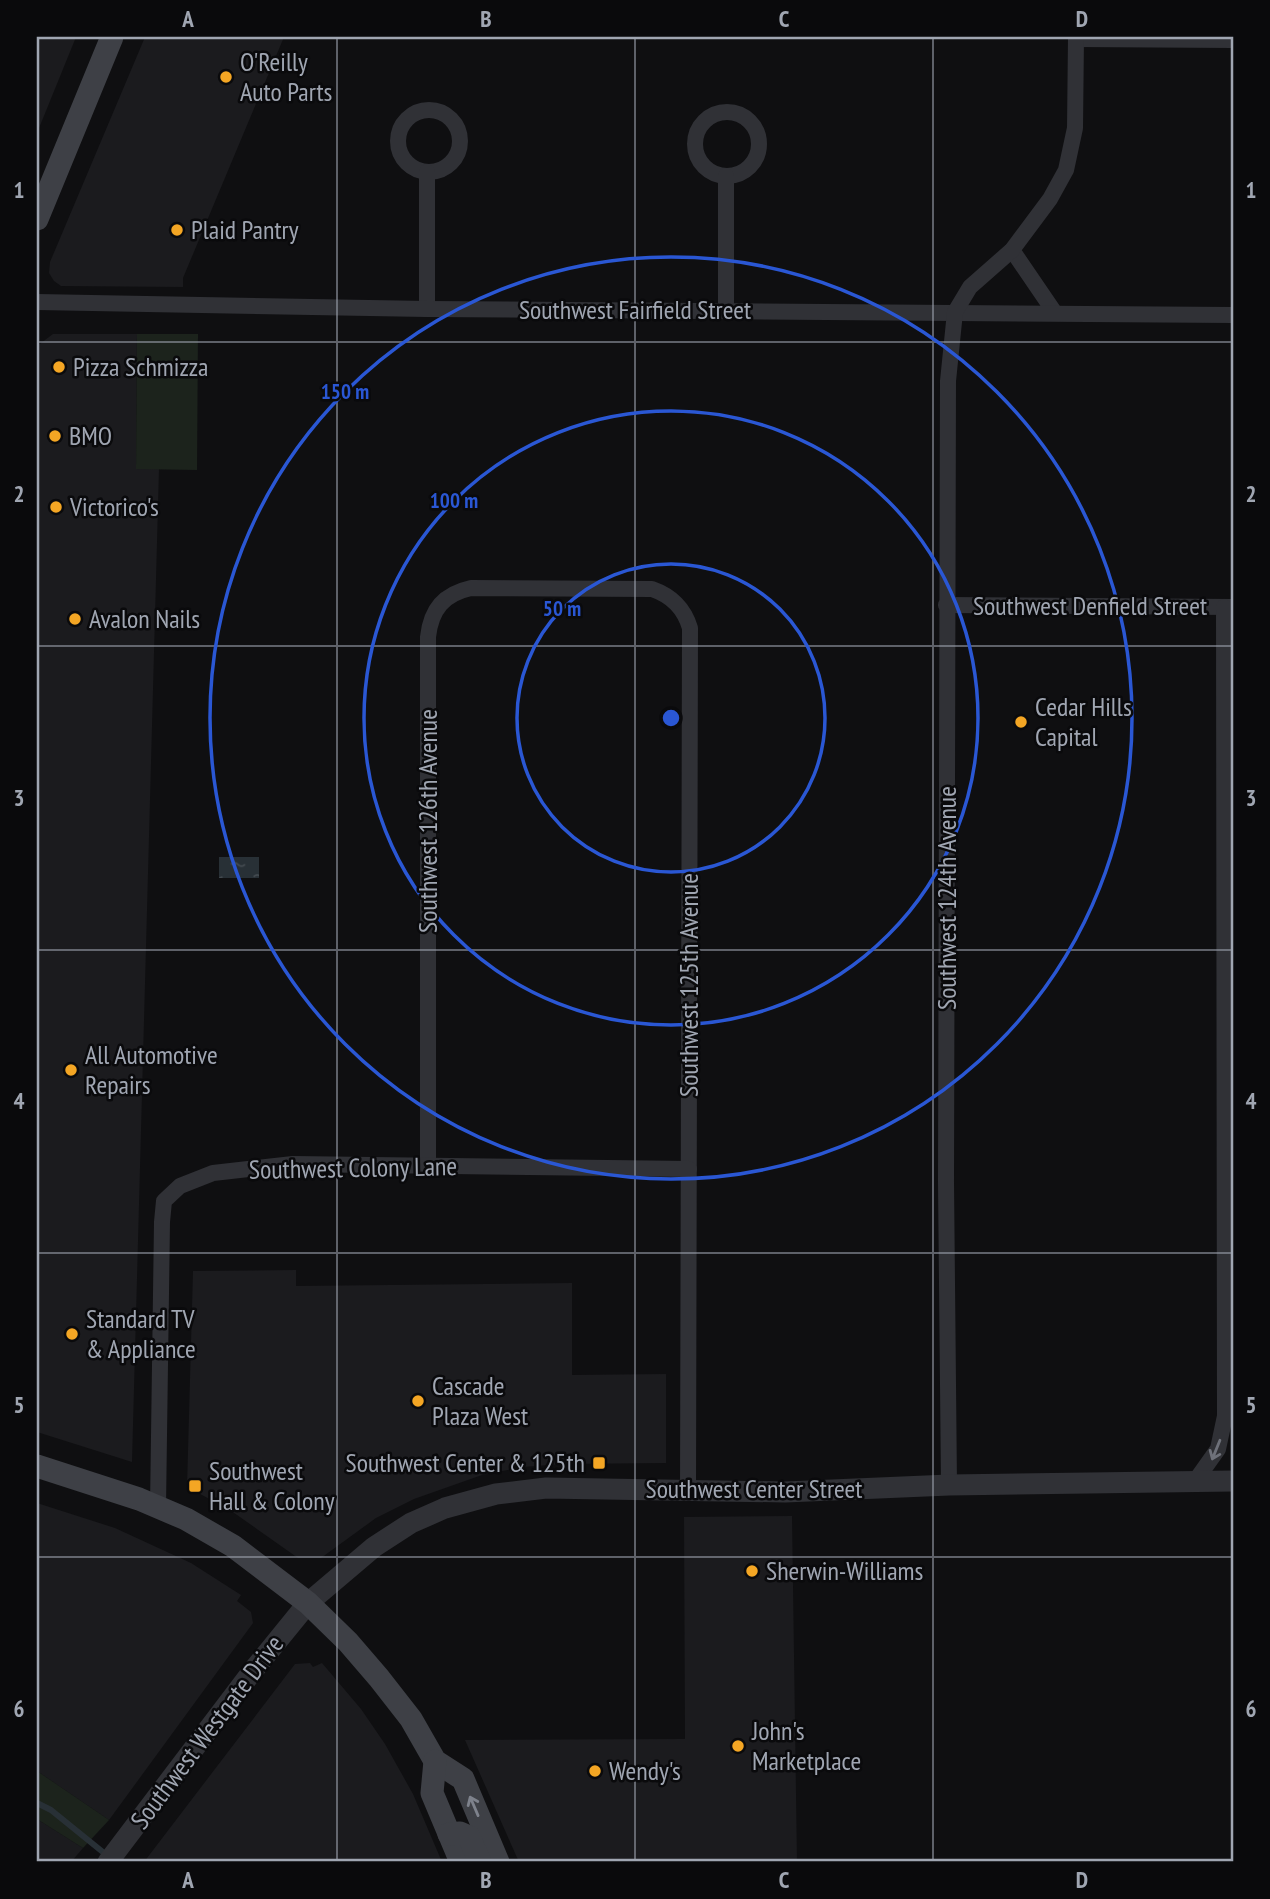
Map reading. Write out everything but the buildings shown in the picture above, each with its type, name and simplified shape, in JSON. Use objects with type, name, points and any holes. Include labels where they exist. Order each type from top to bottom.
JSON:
[{"type":"main road","points":[[37,219],[113,37]]},
{"type":"main road","points":[[37,1466],[158,1507],[223,1539],[308,1603],[354,1648],[396,1699],[435,1761],[463,1779],[498,1862]]},
{"type":"main road","points":[[435,1761],[432,1793],[461,1862]]},
{"type":"main road","points":[[449,1835],[460,1833],[469,1837],[480,1862]]},
{"type":"street","points":[[955,312],[970,287],[1012,250],[1050,199],[1066,170],[1075,128],[1076,38],[1233,40]]},
{"type":"street","points":[[428,109],[442,112],[453,121],[459,131],[460,142],[459,151],[451,163],[437,171],[427,172],[415,169],[405,162],[398,151],[398,133],[404,121],[415,112],[428,109]]},
{"type":"street","points":[[727,111],[739,114],[751,122],[757,132],[759,144],[756,158],[748,168],[738,174],[726,176],[713,173],[703,166],[696,155],[694,144],[696,132],[705,120],[714,114],[727,111]]},
{"type":"street","points":[[427,172],[427,309]]},
{"type":"street","points":[[726,176],[726,310]]},
{"type":"street","points":[[1012,250],[1055,313]]},
{"type":"street","name":"Southwest Fairfield Street","points":[[37,302],[427,309],[1233,314]]},
{"type":"street","name":"Southwest 124th Avenue","points":[[948,1485],[946,605],[948,381],[955,312]]},
{"type":"street","name":"Southwest 126th Avenue","points":[[428,1165],[429,624],[438,605],[450,594],[461,590],[559,589]]},
{"type":"street","name":"Southwest 125th Avenue","points":[[559,589],[652,590],[677,603],[686,615],[690,628],[688,1492]]},
{"type":"street","name":"Southwest Denfield Street","points":[[946,605],[1229,607]]},
{"type":"street","points":[[1196,1480],[1218,1449],[1225,1416],[1229,607]]},
{"type":"street","name":"Southwest Colony Lane","points":[[158,1507],[162,1222],[164,1201],[180,1185],[213,1173],[293,1164],[688,1169]]},
{"type":"street","name":"Southwest Center Street","points":[[308,1603],[373,1547],[392,1535],[439,1510],[520,1490],[585,1487],[688,1492],[785,1492],[948,1485],[1233,1481]]},
{"type":"street","name":"Southwest Westgate Drive","points":[[108,1862],[251,1673],[308,1603]]},
{"type":"shaded area","points":[[37,37],[76,37],[37,133]]},
{"type":"shaded area","points":[[145,37],[284,37],[183,278],[183,287],[61,286],[49,273],[50,262]]},
{"type":"shaded area","points":[[53,334],[137,334],[136,469],[159,469],[132,1462],[37,1432],[37,346]]},
{"type":"shaded area","points":[[137,334],[198,334],[197,470],[136,469]]},
{"type":"shaded area","points":[[296,1270],[296,1286],[572,1283],[572,1375],[666,1374],[666,1463],[563,1464],[522,1467],[482,1475],[414,1499],[376,1518],[321,1558],[298,1558],[230,1510],[187,1487],[193,1271]]},
{"type":"shaded area","points":[[37,1503],[115,1528],[191,1563],[241,1595],[237,1601],[251,1612],[253,1623],[109,1820],[37,1771]]},
{"type":"shaded area","points":[[792,1516],[797,1862],[519,1862],[465,1740],[685,1739],[684,1517]]},
{"type":"shaded area","points":[[310,1663],[313,1667],[322,1663],[361,1709],[385,1744],[413,1794],[442,1862],[144,1862],[295,1664]]},
{"type":"shaded area","points":[[37,1771],[109,1820],[83,1848],[37,1819]]},
{"type":"shaded area","points":[[37,1819],[83,1848],[71,1862],[37,1862]]},
{"type":"water","points":[[219,857],[259,857],[259,878],[219,878]]},
{"type":"waterway","points":[[37,1803],[51,1810],[109,1857]]},
{"type":"place","name":"O'Reilly Auto Parts","points":[[226,77]]},
{"type":"place","name":"Plaid Pantry","points":[[177,230]]},
{"type":"place","name":"Pizza Schmizza","points":[[59,367]]},
{"type":"place","name":"BMO","points":[[55,436]]},
{"type":"place","name":"Victorico's","points":[[56,507]]},
{"type":"place","name":"Avalon Nails","points":[[75,619]]},
{"type":"place","name":"Cedar Hills Capital","points":[[1021,722]]},
{"type":"place","name":"All Automotive Repairs","points":[[71,1070]]},
{"type":"place","name":"Standard TV & Appliance","points":[[72,1334]]},
{"type":"place","name":"Cascade Plaza West","points":[[418,1401]]},
{"type":"place","name":"Southwest Center & 125th","points":[[599,1463]]},
{"type":"place","name":"Southwest Hall & Colony","points":[[195,1486]]},
{"type":"place","name":"Sherwin-Williams","points":[[752,1571]]},
{"type":"place","name":"John's Marketplace","points":[[738,1746]]},
{"type":"place","name":"Wendy's","points":[[595,1771]]}]
